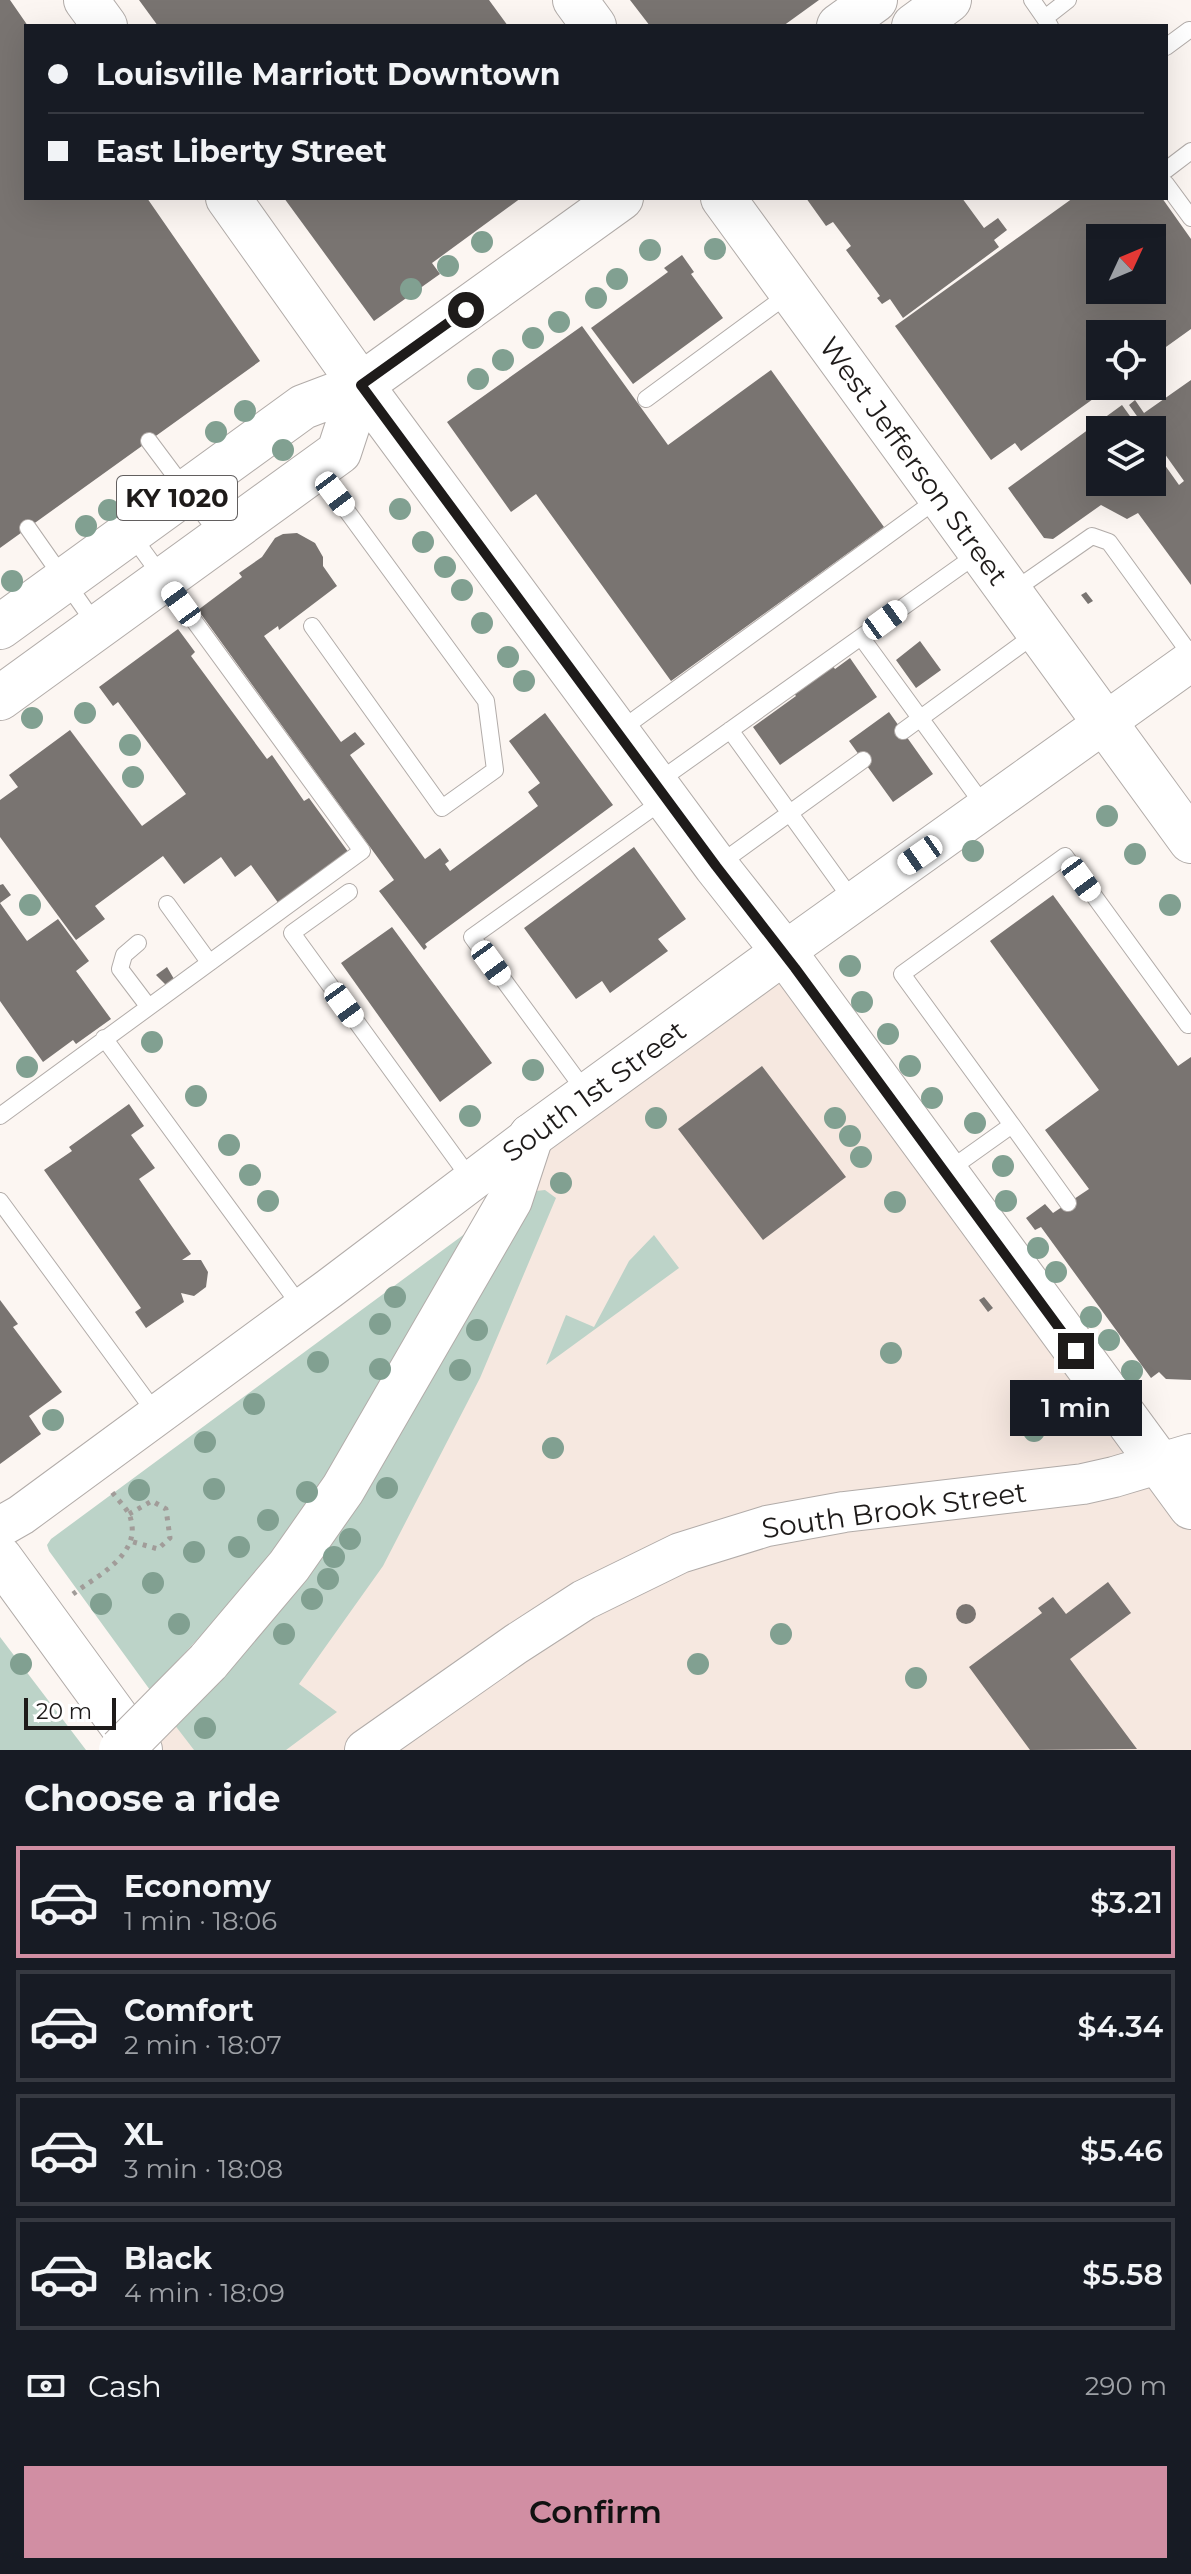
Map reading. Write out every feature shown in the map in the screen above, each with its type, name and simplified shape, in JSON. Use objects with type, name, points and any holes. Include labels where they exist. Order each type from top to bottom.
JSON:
[{"type":"main road","points":[[86,0],[104,24]]},
{"type":"main road","points":[[575,0],[593,24]]},
{"type":"main road","points":[[842,24],[875,0]]},
{"type":"main road","points":[[917,24],[949,0]]},
{"type":"main road","points":[[229,200],[361,385],[945,1173],[1175,1459],[1191,1507]]},
{"type":"main road","name":"KY 1020","points":[[0,627],[303,407],[361,385],[618,200]]},
{"type":"main road","name":"West Jefferson Street","points":[[724,200],[1191,841]]},
{"type":"main road","name":"KY 1020","points":[[0,698],[339,452],[361,385]]},
{"type":"main road","name":"South 1st Street","points":[[531,1136],[784,952]]},
{"type":"main road","points":[[121,1750],[208,1662],[289,1566],[343,1489],[510,1200],[531,1136]]},
{"type":"main road","points":[[0,1558],[140,1750]]},
{"type":"street","name":"South 1st Street","points":[[784,952],[1105,724],[1191,658]]},
{"type":"street","name":"South 1st Street","points":[[0,1527],[303,1308],[531,1136]]},
{"type":"street","name":"South Brook Street","points":[[365,1750],[591,1595],[680,1553],[767,1526],[828,1514],[1083,1484],[1175,1459]]},
{"type":"lane","points":[[1032,0],[1048,22],[1068,0]]},
{"type":"lane","points":[[1168,46],[1189,30]]},
{"type":"lane","points":[[1168,168],[1191,151]]},
{"type":"lane","points":[[1168,187],[1191,218]]},
{"type":"lane","points":[[646,399],[792,292]]},
{"type":"lane","points":[[149,441],[221,538]]},
{"type":"lane","points":[[312,626],[442,808],[495,770],[486,701],[316,469]]},
{"type":"lane","points":[[618,732],[941,497]]},
{"type":"lane","points":[[28,528],[97,627]]},
{"type":"lane","points":[[2,1111],[362,851],[129,532]]},
{"type":"lane","points":[[1010,593],[1092,536],[1109,542],[1191,658]]},
{"type":"lane","points":[[588,1095],[472,937],[660,791],[730,730],[980,552]]},
{"type":"lane","points":[[903,731],[1039,632]]},
{"type":"lane","points":[[861,637],[987,809]]},
{"type":"lane","points":[[730,730],[854,902]]},
{"type":"lane","points":[[716,866],[863,760]]},
{"type":"lane","points":[[1068,1203],[902,974],[1065,856],[1190,1026]]},
{"type":"lane","points":[[349,892],[292,933],[472,1181]]},
{"type":"lane","points":[[167,904],[209,962]]},
{"type":"lane","points":[[138,943],[124,955],[120,969],[148,1006]]},
{"type":"lane","points":[[104,1038],[303,1308]]},
{"type":"lane","points":[[945,1173],[1012,1125]]},
{"type":"lane","points":[[0,1201],[157,1415]]},
{"type":"path","points":[[73,1594],[114,1564],[129,1548],[129,1514],[109,1488]]},
{"type":"path","points":[[129,1514],[152,1501],[166,1509],[170,1524],[170,1538],[158,1549],[130,1541]]},
{"type":"shaded area","points":[[784,952],[1191,1504],[1191,1750],[155,1750],[380,1466],[456,1338],[529,1198],[536,1191],[531,1136]]},
{"type":"green space","points":[[545,1190],[556,1198],[480,1378],[383,1566],[299,1684],[337,1712],[286,1750],[194,1750],[174,1724],[380,1466],[456,1338],[529,1198],[536,1191]]},
{"type":"green space","points":[[470,1230],[368,1409],[301,1514],[248,1583],[150,1690],[49,1551],[47,1545],[51,1539]]},
{"type":"green space","points":[[654,1235],[679,1268],[546,1365],[566,1315],[594,1327],[629,1261]]},
{"type":"green space","points":[[0,1637],[86,1750],[0,1750]]},
{"type":"building","points":[[0,0],[10,0],[27,24],[24,24],[24,200],[148,200],[260,361],[0,548]]},
{"type":"building","points":[[139,0],[489,0],[507,24],[157,24]]},
{"type":"building","points":[[630,0],[819,0],[786,24],[648,24]]},
{"type":"building","points":[[285,200],[518,200],[432,263],[440,274],[374,321]]},
{"type":"building","points":[[807,200],[963,200],[984,228],[998,218],[1007,230],[994,240],[999,247],[903,318],[890,299],[882,304],[877,298],[880,296],[846,250],[851,246],[833,222],[826,226]]},
{"type":"building","points":[[1070,200],[1163,200],[1191,239],[1191,329],[1166,347],[1166,320],[1086,320],[1086,400],[1092,400],[1021,451],[1015,443],[991,460],[895,326]]},
{"type":"building","points":[[682,255],[694,272],[691,274],[723,318],[633,384],[591,328],[668,272],[664,268]]},
{"type":"building","points":[[582,326],[668,445],[771,370],[884,527],[671,681],[536,494],[511,512],[447,422]]},
{"type":"building","points":[[1191,380],[1191,585],[1138,513],[1127,519],[1101,505],[1053,539],[1044,538],[1008,488],[1086,431],[1086,496],[1166,496],[1166,467],[1179,485],[1184,481],[1166,456],[1166,416],[1137,416],[1129,405],[1135,400],[1144,413]]},
{"type":"building","points":[[1122,405],[1130,416],[1107,416]]},
{"type":"building","points":[[297,533],[315,543],[323,557],[323,566],[337,586],[279,630],[278,626],[264,636],[341,742],[355,732],[365,744],[350,755],[425,859],[440,848],[449,861],[445,864],[450,871],[538,806],[528,792],[540,783],[509,741],[545,713],[613,805],[425,944],[427,947],[424,950],[379,891],[394,880],[198,610],[242,577],[239,573],[262,557],[275,538]]},
{"type":"building","points":[[1086,592],[1093,601],[1088,604],[1081,595]]},
{"type":"building","points":[[178,629],[195,652],[191,656],[267,759],[272,755],[304,801],[309,798],[349,853],[279,904],[251,865],[235,877],[221,857],[184,884],[163,856],[95,906],[105,919],[76,940],[0,837],[0,800],[18,787],[9,775],[70,730],[142,826],[186,794],[118,702],[113,706],[99,687]]},
{"type":"building","points":[[920,641],[941,670],[916,688],[896,660]]},
{"type":"building","points":[[850,658],[877,697],[780,765],[753,727],[796,696],[791,690],[830,662],[835,669]]},
{"type":"building","points":[[889,712],[933,774],[893,802],[849,741]]},
{"type":"building","points":[[634,847],[686,919],[658,939],[668,951],[610,993],[602,981],[576,999],[524,928]]},
{"type":"building","points":[[3,884],[11,895],[0,903],[0,885]]},
{"type":"building","points":[[1053,895],[1178,1066],[1191,1057],[1191,1380],[1166,1379],[1159,1372],[1151,1378],[1041,1227],[1035,1230],[1026,1218],[1045,1204],[1053,1213],[1089,1189],[1045,1130],[1099,1090],[990,941]]},
{"type":"building","points":[[0,903],[27,941],[58,919],[89,961],[76,971],[111,1019],[76,1044],[73,1040],[43,1062],[0,1001]]},
{"type":"building","points":[[392,927],[492,1063],[440,1102],[341,963]]},
{"type":"building","points":[[167,967],[174,979],[166,985],[156,975]]},
{"type":"building","points":[[762,1066],[846,1177],[763,1240],[678,1129]]},
{"type":"building","points":[[129,1104],[144,1126],[131,1135],[155,1168],[139,1179],[191,1254],[182,1260],[201,1260],[208,1272],[206,1287],[194,1296],[181,1293],[184,1302],[146,1328],[135,1312],[141,1308],[44,1170],[72,1151],[69,1147]]},
{"type":"building","points":[[984,1297],[993,1308],[988,1312],[979,1300]]},
{"type":"building","points":[[0,1300],[18,1324],[13,1327],[62,1392],[29,1416],[41,1434],[0,1464]]},
{"type":"building","points":[[1108,1582],[1131,1613],[1070,1659],[1137,1749],[1030,1750],[969,1667],[1042,1613],[1038,1608],[1053,1597],[1066,1614]]},
{"type":"building","points":[[966,1604],[973,1607],[976,1614],[973,1621],[966,1624],[959,1621],[956,1614],[959,1607]]},
{"type":"route","points":[[466,310],[361,385],[1076,1351]]}]
